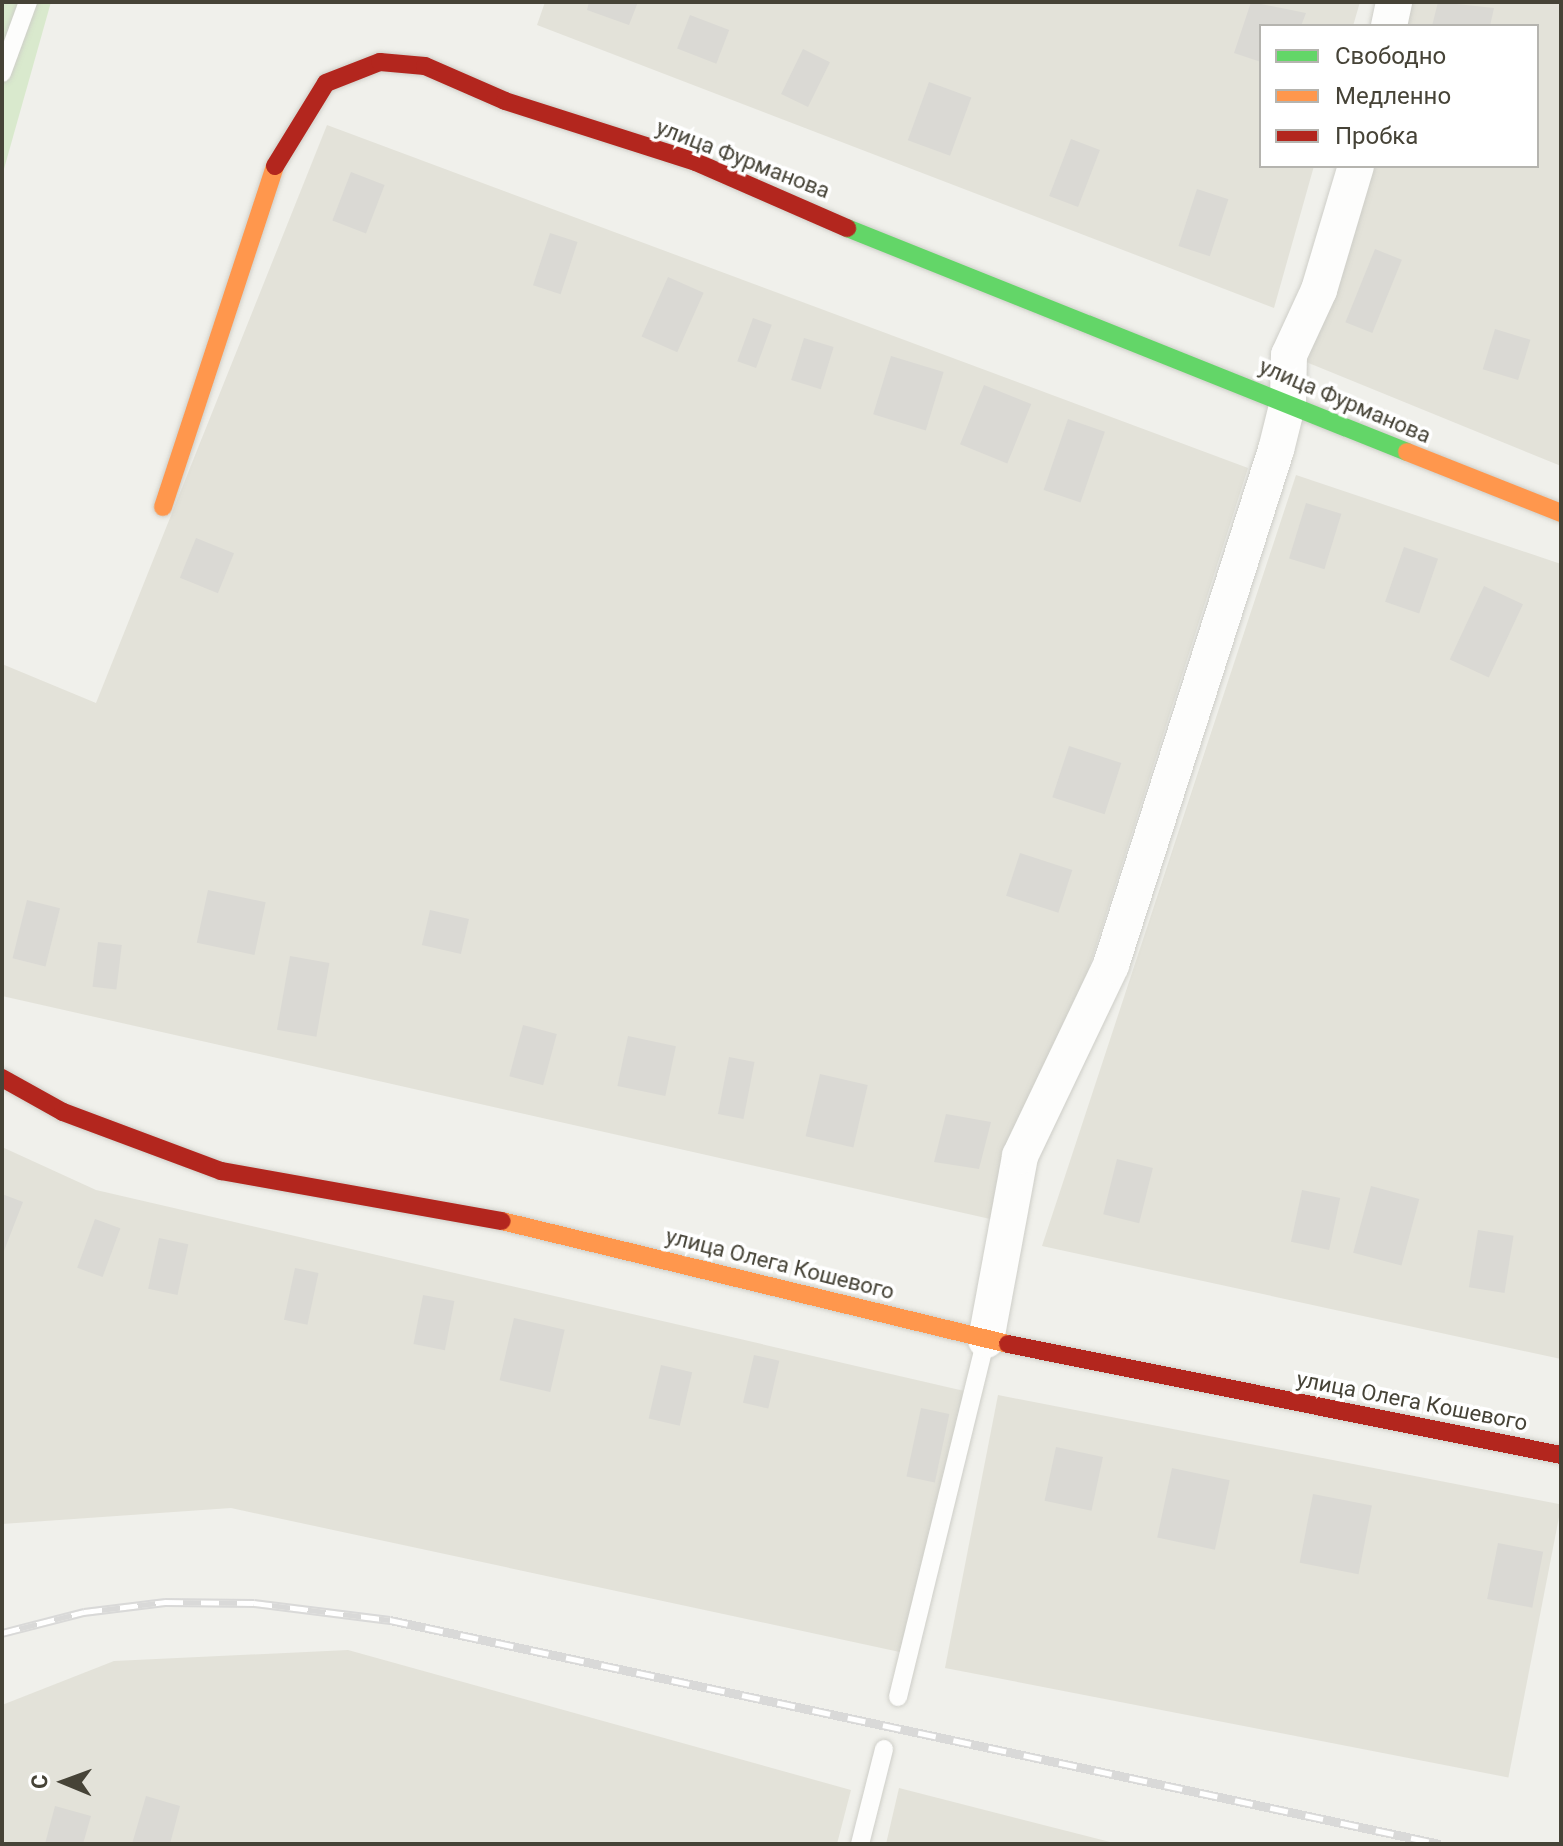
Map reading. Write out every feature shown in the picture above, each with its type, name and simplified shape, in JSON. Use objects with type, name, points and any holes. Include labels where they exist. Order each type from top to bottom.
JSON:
[{"type":"street","points":[[1389,24],[1394,2]]},
{"type":"street","name":"улица Фурманова","points":[[163,507],[267,179],[326,83],[380,62],[425,66],[505,101],[696,162],[899,250],[1561,513]]},
{"type":"street","points":[[986,1340],[1020,1156],[1111,965],[1288,402],[1289,355],[1319,290],[1355,168]]},
{"type":"street","name":"улица Олега Кошевого","points":[[2,1078],[63,1112],[221,1171],[509,1222],[986,1340],[1561,1455]]},
{"type":"lane","points":[[2,73],[28,2]]},
{"type":"lane","points":[[898,1697],[986,1340]]},
{"type":"lane","points":[[860,1844],[884,1749]]},
{"type":"shaded area","points":[[545,2],[1360,2],[1354,24],[1259,24],[1259,168],[1313,168],[1274,308],[537,25]]},
{"type":"shaded area","points":[[1401,2],[1561,2],[1561,466],[1289,355],[1354,168],[1539,168],[1539,24],[1396,24]]},
{"type":"shaded area","points":[[327,125],[1248,468],[1008,1223],[2,996],[2,664],[96,703]]},
{"type":"shaded area","points":[[1296,475],[1561,564],[1561,1359],[1042,1246]]},
{"type":"shaded area","points":[[2,1147],[96,1190],[973,1393],[909,1654],[231,1508],[2,1524]]},
{"type":"shaded area","points":[[998,1395],[1561,1504],[1508,1777],[945,1668]]},
{"type":"shaded area","points":[[348,1650],[851,1790],[837,1844],[2,1844],[2,1705],[114,1661]]},
{"type":"shaded area","points":[[899,1788],[1118,1844],[886,1844]]},
{"type":"green space","points":[[2,2],[51,2],[2,176]]},
{"type":"building","points":[[589,2],[638,2],[629,25],[587,10]]},
{"type":"building","points":[[1251,2],[1306,13],[1302,24],[1259,24],[1259,61],[1234,53]]},
{"type":"building","points":[[1438,2],[1494,8],[1490,24],[1432,24]]},
{"type":"building","points":[[690,15],[729,30],[716,64],[677,49]]},
{"type":"building","points":[[803,49],[830,62],[808,107],[781,94]]},
{"type":"building","points":[[929,82],[971,97],[950,156],[908,140]]},
{"type":"building","points":[[1071,139],[1100,150],[1078,207],[1049,196]]},
{"type":"building","points":[[351,172],[385,185],[366,233],[332,221]]},
{"type":"building","points":[[1197,189],[1228,199],[1210,256],[1178,246]]},
{"type":"building","points":[[550,233],[578,242],[561,294],[533,285]]},
{"type":"building","points":[[1375,249],[1402,260],[1372,333],[1345,322]]},
{"type":"building","points":[[668,277],[704,293],[677,352],[642,336]]},
{"type":"building","points":[[753,318],[772,325],[756,368],[737,361]]},
{"type":"building","points":[[1495,329],[1530,340],[1518,380],[1483,369]]},
{"type":"building","points":[[804,338],[834,347],[821,389],[791,380]]},
{"type":"building","points":[[891,356],[944,372],[926,430],[873,414]]},
{"type":"building","points":[[984,385],[1031,404],[1007,463],[960,444]]},
{"type":"building","points":[[1068,419],[1105,432],[1080,503],[1044,490]]},
{"type":"building","points":[[1306,503],[1341,514],[1324,569],[1289,558]]},
{"type":"building","points":[[196,538],[234,553],[218,593],[180,578]]},
{"type":"building","points":[[1404,547],[1438,559],[1419,614],[1385,602]]},
{"type":"building","points":[[1484,586],[1523,604],[1489,678],[1450,659]]},
{"type":"building","points":[[1069,746],[1121,763],[1105,814],[1052,797]]},
{"type":"building","points":[[1020,853],[1072,870],[1058,913],[1006,896]]},
{"type":"building","points":[[208,890],[266,902],[254,955],[197,943]]},
{"type":"building","points":[[27,900],[60,908],[45,966],[12,958]]},
{"type":"building","points":[[430,910],[469,919],[461,954],[422,945]]},
{"type":"building","points":[[98,942],[122,945],[116,990],[93,987]]},
{"type":"building","points":[[290,956],[329,963],[316,1037],[277,1030]]},
{"type":"building","points":[[523,1025],[557,1034],[543,1085],[509,1076]]},
{"type":"building","points":[[628,1036],[676,1046],[665,1096],[617,1086]]},
{"type":"building","points":[[729,1057],[755,1062],[743,1119],[718,1114]]},
{"type":"building","points":[[820,1074],[868,1085],[853,1147],[806,1136]]},
{"type":"building","points":[[946,1114],[991,1122],[979,1169],[934,1162]]},
{"type":"building","points":[[1117,1159],[1153,1168],[1139,1223],[1103,1214]]},
{"type":"building","points":[[1371,1186],[1419,1199],[1401,1266],[1353,1253]]},
{"type":"building","points":[[1302,1190],[1340,1198],[1329,1250],[1291,1242]]},
{"type":"building","points":[[2,1194],[23,1202],[2,1256]]},
{"type":"building","points":[[95,1219],[120,1228],[103,1277],[77,1268]]},
{"type":"building","points":[[1478,1230],[1514,1236],[1504,1293],[1469,1287]]},
{"type":"building","points":[[159,1238],[188,1244],[178,1295],[148,1289]]},
{"type":"building","points":[[295,1268],[318,1273],[307,1325],[284,1320]]},
{"type":"building","points":[[423,1295],[454,1301],[445,1350],[413,1344]]},
{"type":"building","points":[[514,1318],[565,1330],[550,1392],[500,1380]]},
{"type":"building","points":[[754,1355],[779,1361],[768,1409],[743,1403]]},
{"type":"building","points":[[661,1365],[692,1372],[680,1426],[649,1419]]},
{"type":"building","points":[[921,1408],[949,1414],[935,1482],[906,1476]]},
{"type":"building","points":[[1056,1447],[1103,1457],[1092,1511],[1045,1501]]},
{"type":"building","points":[[1172,1468],[1230,1480],[1215,1550],[1157,1537]]},
{"type":"building","points":[[1313,1494],[1372,1505],[1359,1574],[1300,1563]]},
{"type":"building","points":[[1498,1543],[1543,1552],[1532,1608],[1487,1599]]},
{"type":"building","points":[[146,1796],[180,1806],[170,1844],[132,1844]]},
{"type":"building","points":[[55,1806],[91,1816],[83,1844],[45,1844]]},
{"type":"railway","points":[[2,1633],[84,1612],[165,1602],[254,1603],[390,1620],[1440,1844]]},
{"type":"traffic: fast","points":[[847,228],[1407,452]]},
{"type":"traffic: slow","points":[[163,507],[275,166]]},
{"type":"traffic: slow","points":[[1407,452],[1561,513]]},
{"type":"traffic: slow","points":[[502,1221],[1008,1344]]},
{"type":"traffic: jam","points":[[275,166],[326,83],[380,62],[425,66],[505,101],[696,162],[847,228]]},
{"type":"traffic: jam","points":[[2,1078],[63,1112],[221,1171],[502,1221]]},
{"type":"traffic: jam","points":[[1008,1344],[1561,1455]]}]
